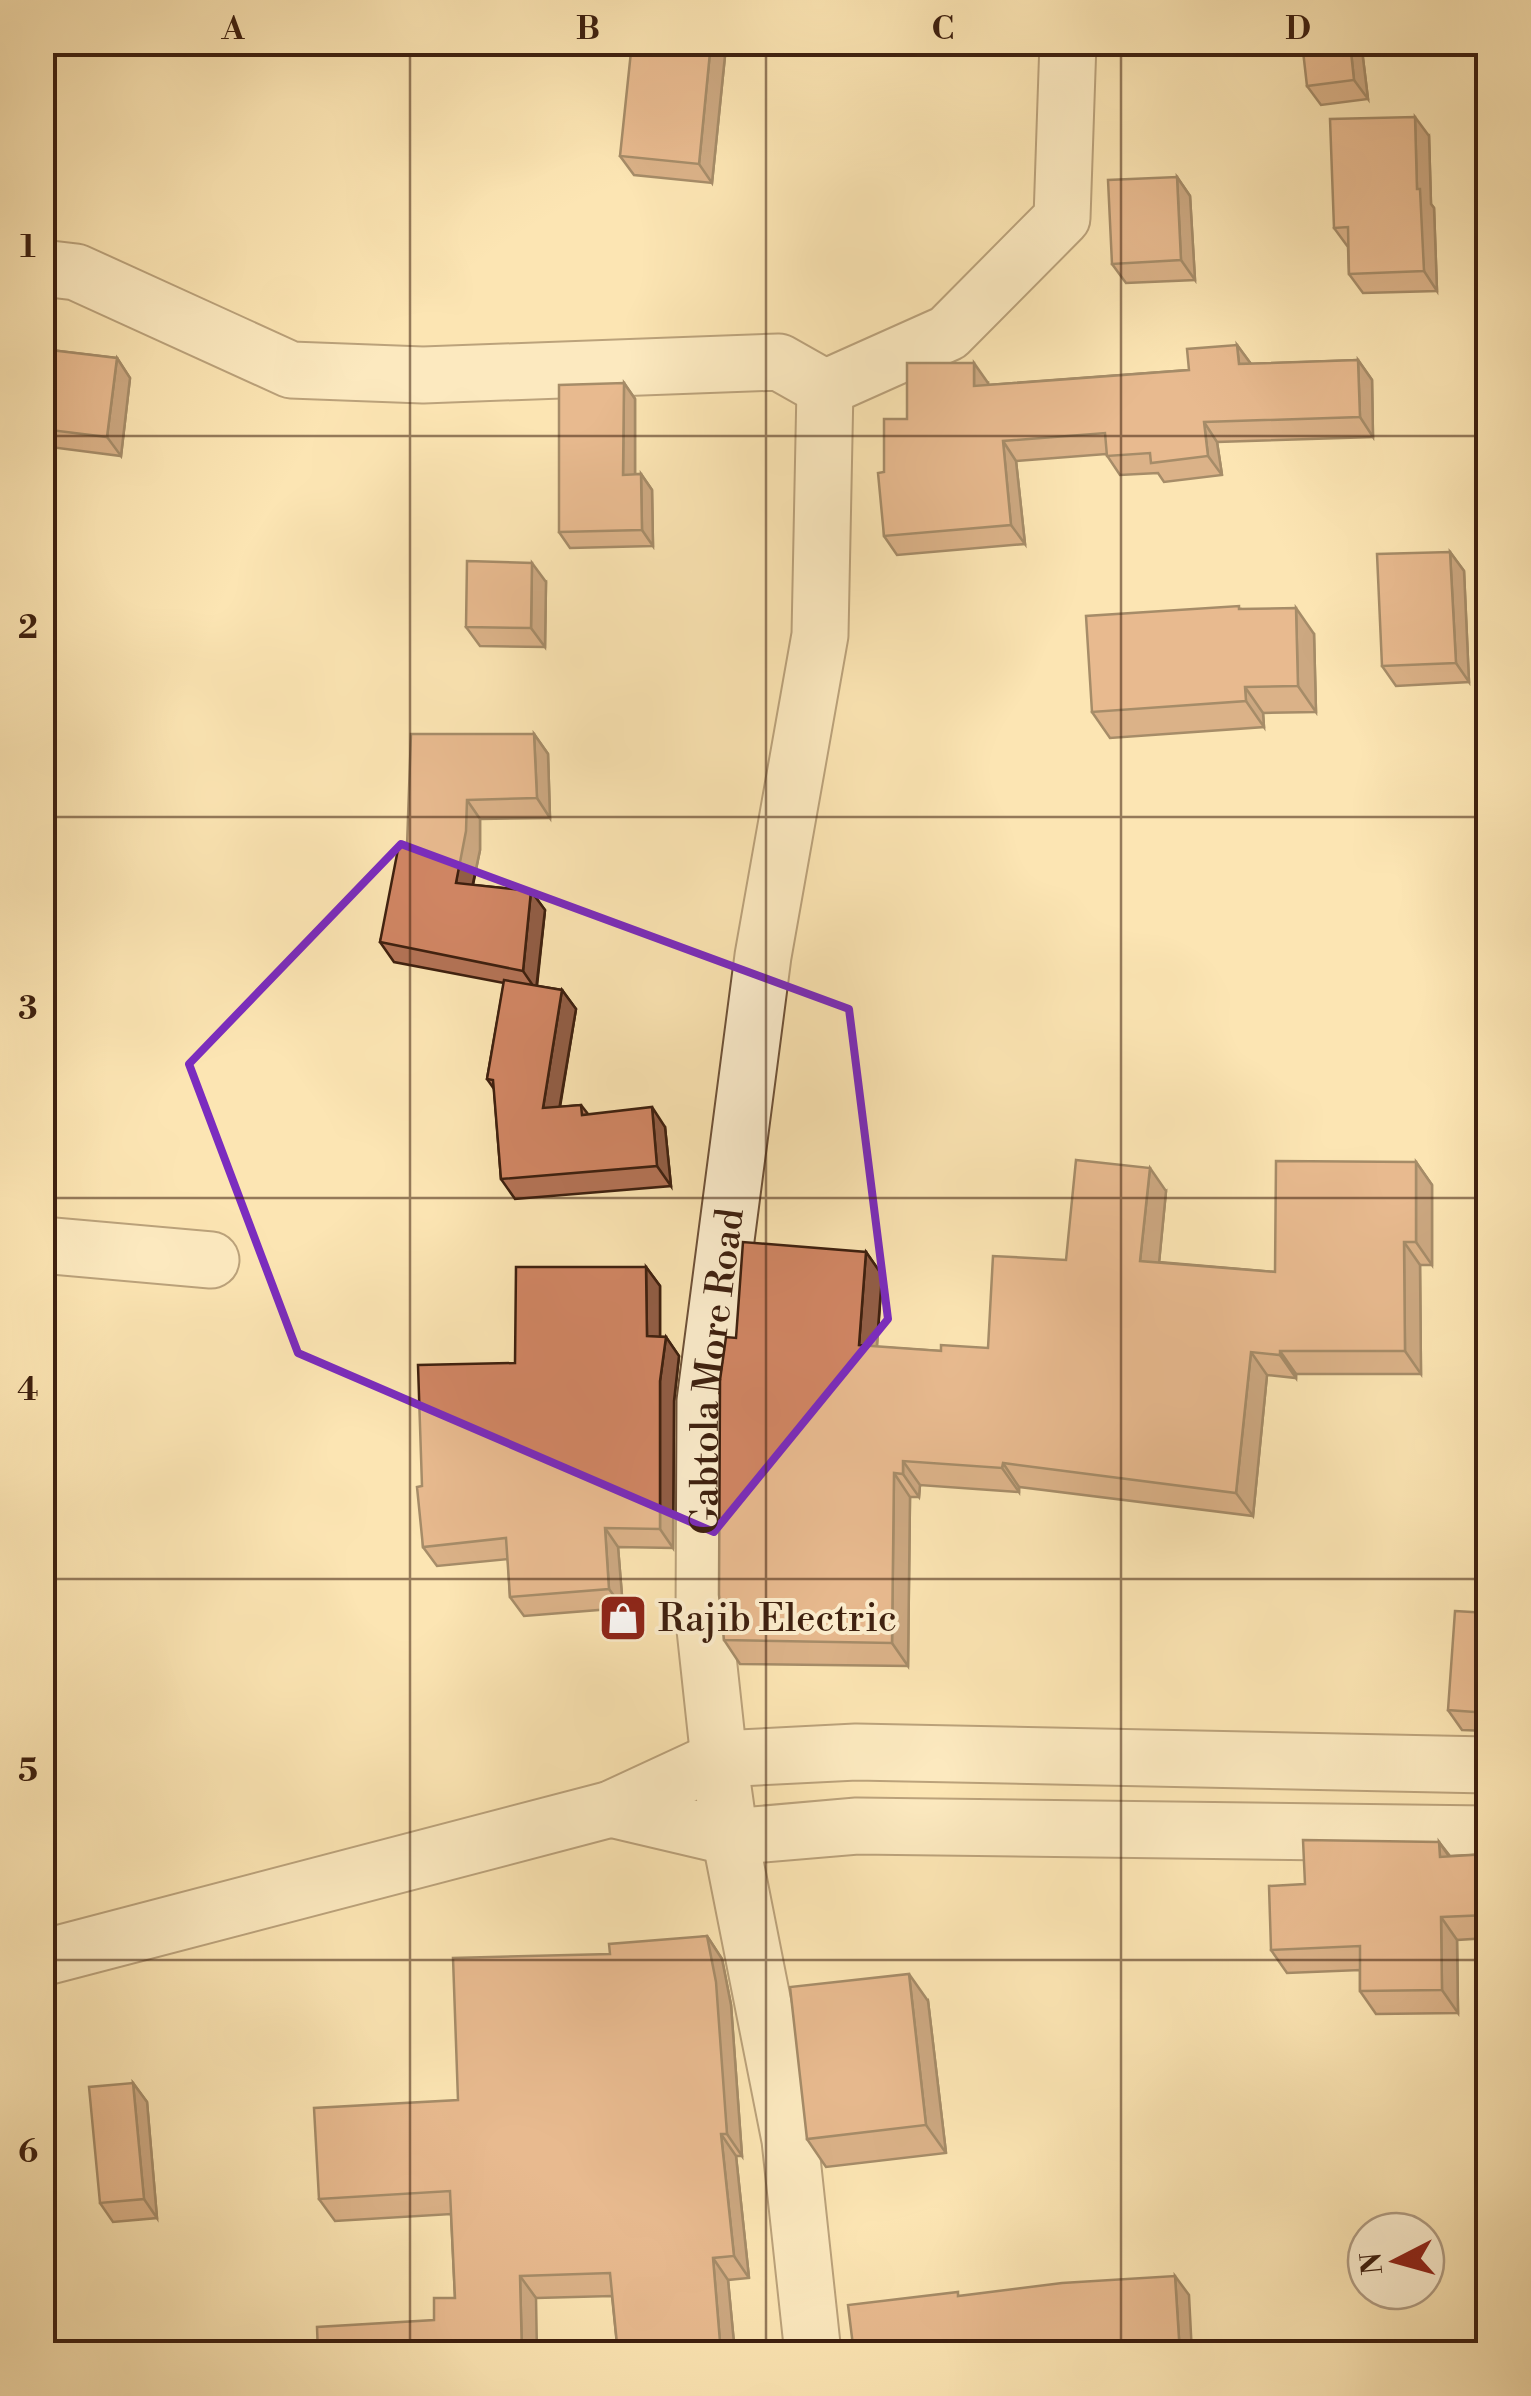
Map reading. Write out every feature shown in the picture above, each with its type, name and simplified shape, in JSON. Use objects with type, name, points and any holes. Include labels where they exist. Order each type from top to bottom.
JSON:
[{"type":"street","points":[[42,268],[76,272],[292,370],[423,375],[779,362],[826,388],[948,333],[1062,218],[1068,42]]},
{"type":"street","name":"Gabtola More Road","points":[[813,2354],[790,2140],[730,1837],[704,1620],[705,1401],[763,956],[820,636],[826,388]]},
{"type":"street","points":[[42,1246],[210,1260]]},
{"type":"street","points":[[42,1958],[611,1809],[720,1759],[856,1752],[1488,1765]]},
{"type":"street","points":[[611,1809],[730,1837],[857,1826],[1488,1834]]},
{"type":"highlighted area","points":[[401,844],[849,1009],[888,1319],[714,1532],[298,1353],[189,1064]]},
{"type":"building","points":[[632,42],[711,42],[699,164],[620,156]]},
{"type":"building","points":[[1302,42],[1350,42],[1354,80],[1307,86]]},
{"type":"building","points":[[1415,117],[1424,271],[1349,274],[1348,227],[1334,228],[1330,119]]},
{"type":"building","points":[[1177,177],[1181,260],[1112,264],[1108,180]]},
{"type":"building","points":[[1237,345],[1239,364],[1358,360],[1360,417],[1204,422],[1208,456],[1151,463],[1150,453],[1107,456],[1105,433],[1003,441],[1011,525],[884,536],[878,473],[884,472],[884,419],[907,419],[907,363],[974,363],[974,386],[1189,370],[1187,349]]},
{"type":"building","points":[[42,349],[117,358],[107,437],[42,429]]},
{"type":"building","points":[[624,383],[623,475],[641,474],[642,530],[559,532],[559,385]]},
{"type":"building","points":[[1450,552],[1456,663],[1382,666],[1377,554]]},
{"type":"building","points":[[467,561],[532,563],[531,628],[466,627]]},
{"type":"building","points":[[1239,606],[1296,608],[1298,686],[1245,687],[1246,701],[1092,712],[1086,616]]},
{"type":"building","points":[[411,734],[534,734],[537,798],[467,800],[466,831],[456,883],[531,891],[523,971],[380,942],[399,844],[407,846]]},
{"type":"building","points":[[504,980],[562,990],[543,1108],[581,1105],[582,1115],[652,1107],[657,1166],[501,1179],[493,1080],[487,1079]]},
{"type":"building","points":[[1076,1160],[1150,1168],[1140,1261],[1275,1272],[1276,1161],[1416,1162],[1416,1242],[1404,1242],[1405,1351],[1280,1351],[1280,1355],[1251,1352],[1236,1493],[1003,1463],[1002,1468],[903,1461],[903,1474],[894,1473],[892,1643],[724,1640],[719,1595],[720,1380],[726,1337],[736,1338],[743,1242],[866,1252],[859,1345],[941,1351],[941,1345],[988,1348],[993,1256],[1066,1260]]},
{"type":"building","points":[[516,1267],[646,1267],[647,1336],[666,1337],[660,1381],[660,1529],[605,1528],[609,1589],[510,1597],[506,1538],[423,1547],[417,1487],[422,1486],[418,1365],[515,1363]]},
{"type":"building","points":[[1455,1611],[1488,1613],[1488,1713],[1448,1710]]},
{"type":"building","points":[[1303,1840],[1439,1842],[1440,1857],[1488,1854],[1488,1915],[1441,1917],[1442,1990],[1360,1991],[1360,1946],[1271,1950],[1269,1886],[1305,1884]]},
{"type":"building","points":[[707,1936],[716,1982],[727,2134],[721,2134],[734,2256],[713,2258],[721,2354],[618,2354],[610,2273],[520,2276],[522,2354],[318,2354],[317,2327],[434,2320],[434,2298],[455,2298],[450,2191],[319,2199],[314,2108],[458,2100],[453,1958],[610,1954],[609,1944]]},
{"type":"building","points":[[909,1974],[926,2125],[807,2139],[790,1987]]},
{"type":"building","points":[[133,2083],[144,2199],[100,2203],[89,2087]]},
{"type":"building","points":[[1175,2276],[1180,2354],[854,2354],[848,2305],[958,2292],[958,2296],[1062,2283]]},
{"type":"place","name":"Rajib Electric","points":[[623,1618]]}]
